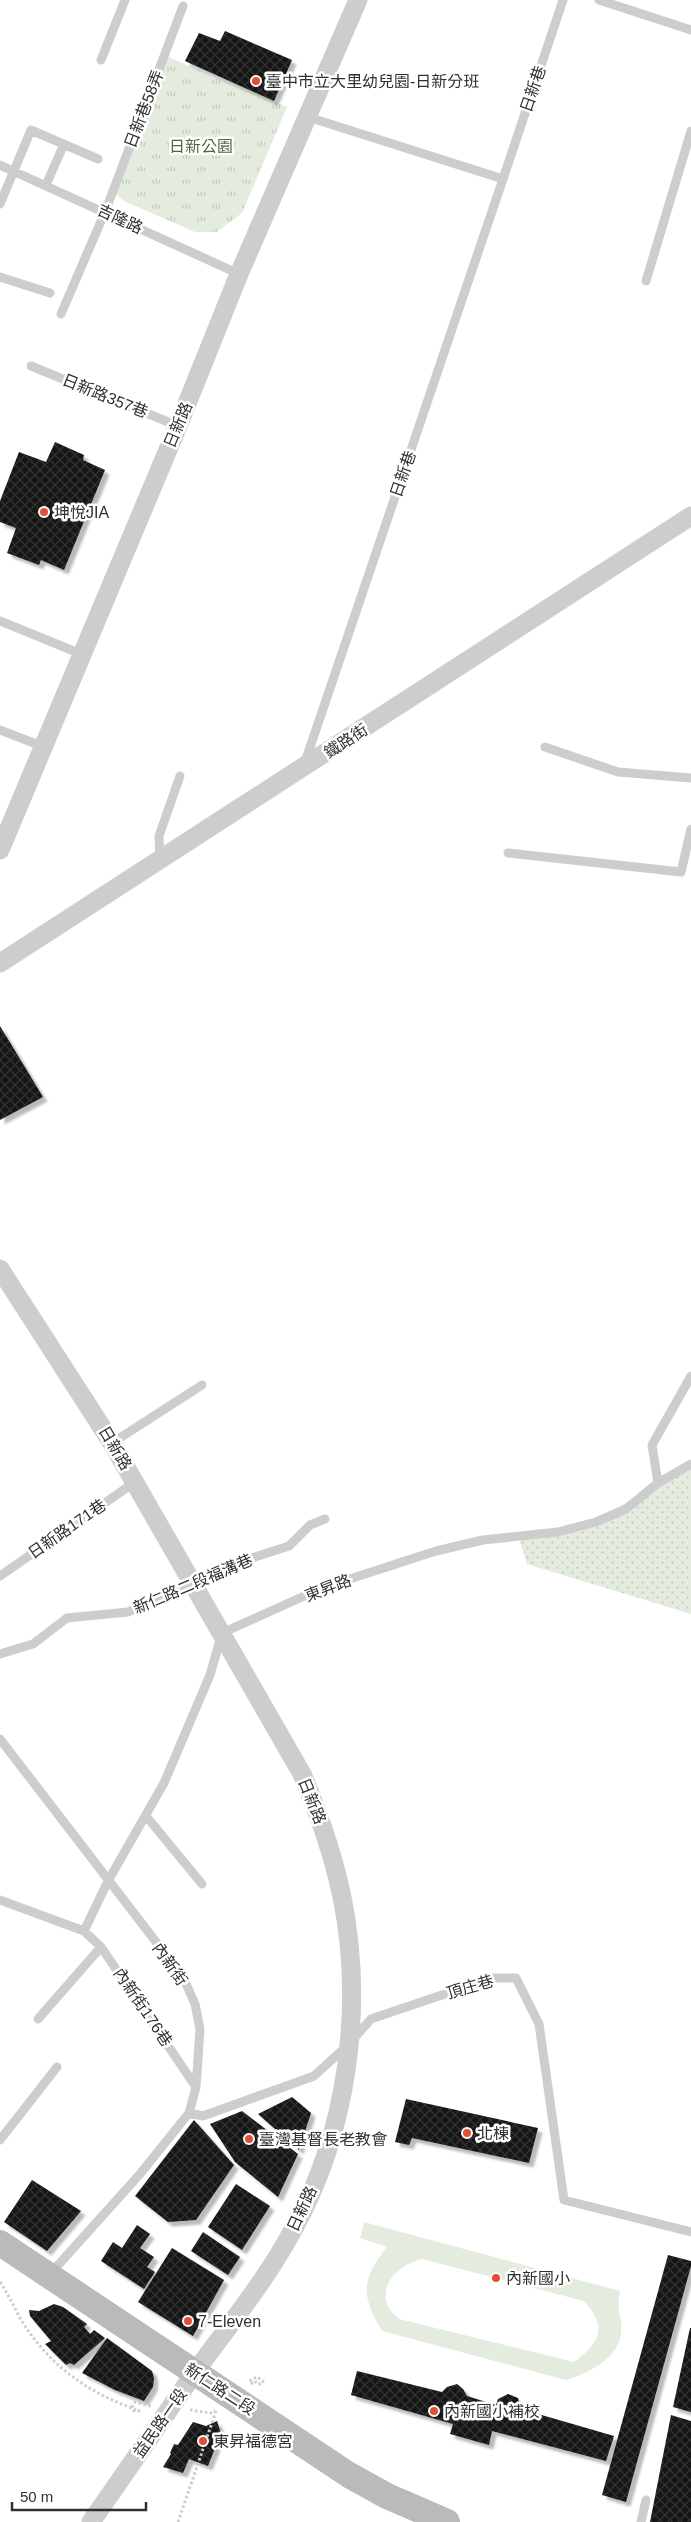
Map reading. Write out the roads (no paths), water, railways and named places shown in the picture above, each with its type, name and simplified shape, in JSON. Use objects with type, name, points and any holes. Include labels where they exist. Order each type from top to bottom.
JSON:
[{"type":"street","name":"日新路","points":[[0,850],[240,274],[358,0]]},
{"type":"street","name":"鐵路街","points":[[0,963],[303,769],[691,516]]},
{"type":"street","name":"日新路","points":[[0,1269],[112,1443],[302,1774],[328,1844],[346,1918],[351,1998],[349,2044],[343,2088],[320,2172],[296,2226],[242,2312],[194,2374]]},
{"type":"street","name":"新仁路二段","points":[[0,2243],[194,2374],[223,2391],[349,2475],[417,2512],[447,2522]]},
{"type":"street","name":"益民路一段","points":[[91,2522],[194,2374]]},
{"type":"lane","points":[[101,60],[126,0]]},
{"type":"lane","name":"日新巷","points":[[303,769],[563,0]]},
{"type":"lane","points":[[600,0],[691,30]]},
{"type":"lane","name":"日新巷58弄","points":[[61,314],[105,212],[184,6]]},
{"type":"lane","points":[[308,117],[503,179]]},
{"type":"lane","points":[[0,204],[31,130],[98,159]]},
{"type":"lane","points":[[646,281],[691,131]]},
{"type":"lane","points":[[46,185],[64,144]]},
{"type":"lane","name":"吉隆路","points":[[0,165],[240,274]]},
{"type":"lane","points":[[0,278],[50,293]]},
{"type":"lane","name":"日新路357巷","points":[[31,366],[178,426]]},
{"type":"lane","points":[[0,621],[81,654]]},
{"type":"lane","points":[[0,730],[44,748]]},
{"type":"lane","points":[[545,747],[618,772],[691,778]]},
{"type":"lane","points":[[160,861],[159,836],[180,776]]},
{"type":"lane","points":[[508,853],[681,872],[691,829]]},
{"type":"lane","points":[[658,1483],[652,1445],[691,1376]]},
{"type":"lane","points":[[112,1443],[202,1385]]},
{"type":"lane","name":"東昇路","points":[[222,1633],[322,1588],[436,1551],[484,1540],[558,1532],[596,1522],[626,1509],[658,1483],[691,1464]]},
{"type":"lane","name":"日新路171巷","points":[[0,1576],[135,1482]]},
{"type":"lane","name":"新仁路二段福溝巷","points":[[0,1654],[33,1644],[67,1618],[128,1612],[194,1583],[224,1567],[289,1546],[310,1525],[325,1519]]},
{"type":"lane","points":[[84,1931],[108,1881],[164,1783],[210,1675],[222,1633]]},
{"type":"lane","name":"內新街","points":[[0,1739],[183,1977],[191,1995],[200,2028],[196,2087],[189,2113],[140,2174],[49,2275]]},
{"type":"lane","points":[[146,1816],[202,1884]]},
{"type":"lane","name":"內新街176巷","points":[[0,1900],[84,1931],[101,1947],[196,2087]]},
{"type":"lane","points":[[38,2019],[101,1947]]},
{"type":"lane","name":"頂庄巷","points":[[189,2113],[202,2116],[314,2076],[349,2044],[371,2019],[492,1978],[516,1978],[539,2024],[564,2200],[691,2232]]},
{"type":"lane","points":[[0,2140],[57,2067]]},
{"type":"lane","points":[[641,2522],[646,2500]]},
{"type":"place","name":"臺中市立大里幼兒園-日新分班","points":[[256,81]]},
{"type":"place","name":"坤悅JIA","points":[[44,512]]},
{"type":"place","name":"北棟","points":[[467,2133]]},
{"type":"place","name":"臺灣基督長老教會","points":[[249,2139]]},
{"type":"place","name":"內新國小","points":[[496,2278]]},
{"type":"place","name":"7-Eleven","points":[[188,2321]]},
{"type":"place","name":"內新國小補校","points":[[434,2411]]},
{"type":"place","name":"東昇福德宮","points":[[203,2441]]},
{"type":"park label","name":"日新公園","points":[[201,146]]}]
